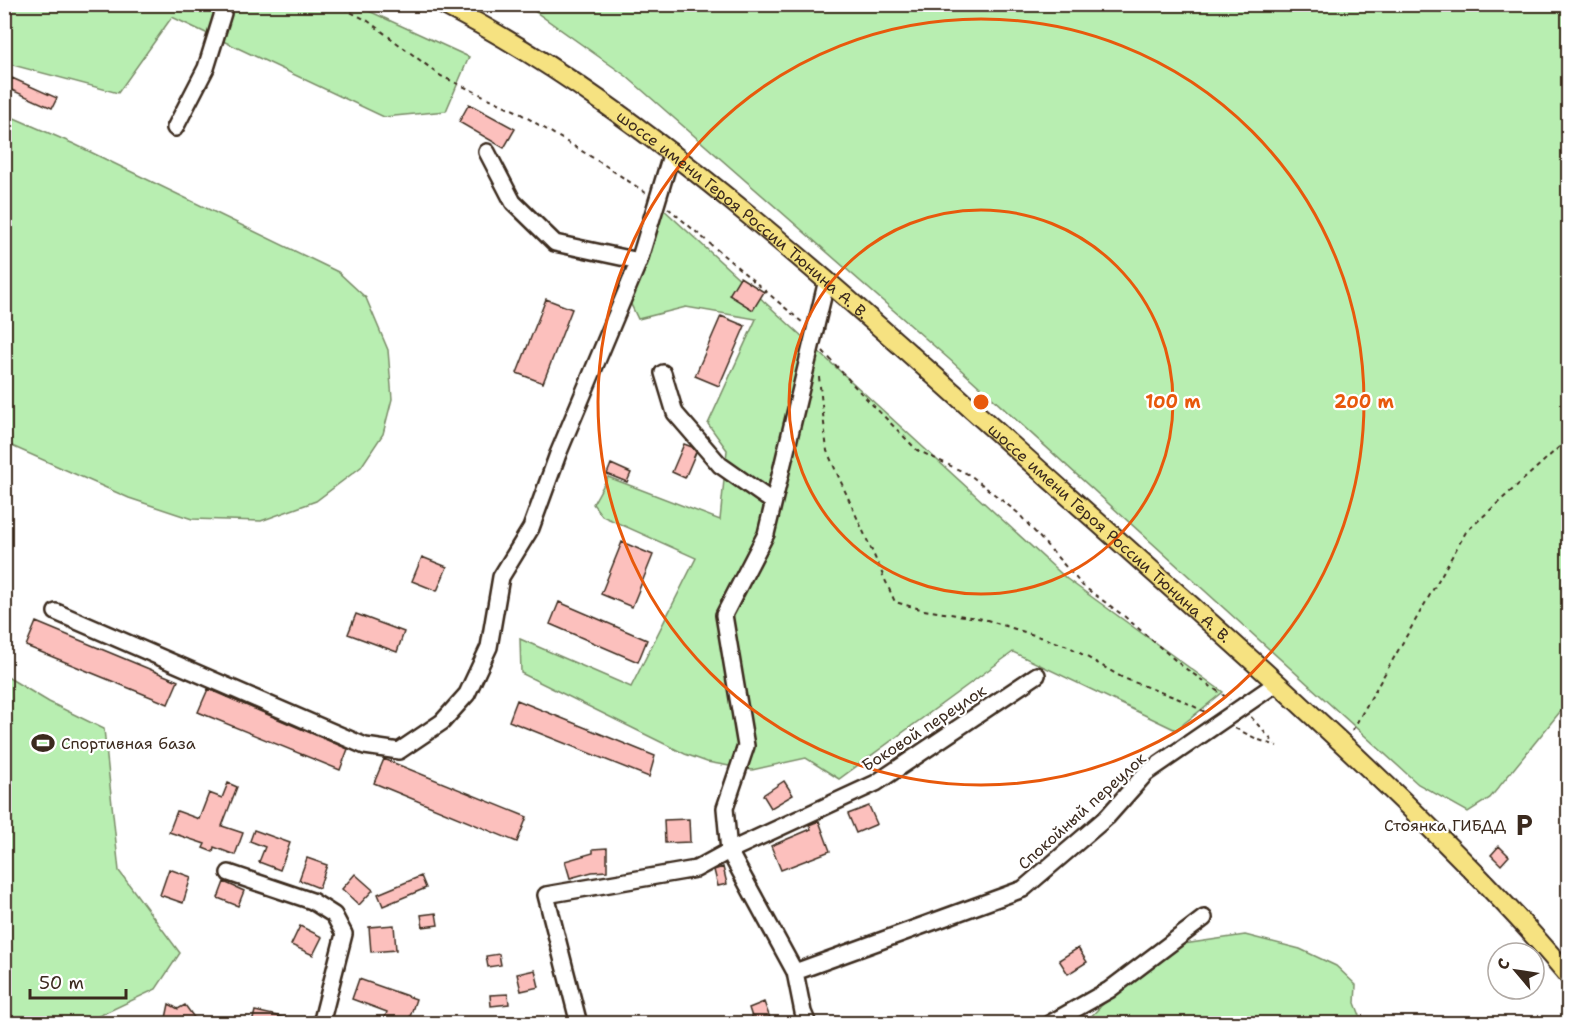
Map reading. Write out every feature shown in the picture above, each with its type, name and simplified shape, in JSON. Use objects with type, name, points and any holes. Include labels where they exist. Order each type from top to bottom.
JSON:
[{"type":"main road","name":"шоссе имени Героя России Тюнина А. В.","points":[[442,4],[487,27],[594,95],[672,152],[826,280],[1342,742],[1443,841],[1549,951],[1569,975]]},
{"type":"street","points":[[175,128],[206,68],[223,13],[222,4]]},
{"type":"street","points":[[487,152],[513,202],[555,243],[639,261]]},
{"type":"street","points":[[56,612],[365,746],[399,751],[442,722],[467,694],[489,647],[501,577],[531,528],[558,453],[639,261],[672,152]]},
{"type":"street","points":[[808,1023],[803,1012],[795,972],[729,851],[725,808],[746,746],[724,615],[766,534],[826,280]]},
{"type":"street","points":[[663,373],[675,413],[720,465],[773,502]]},
{"type":"street","name":"Боковой переулок","points":[[579,1023],[546,895],[696,869],[729,851],[876,783],[1036,675]]},
{"type":"street","name":"Спокойный переулок","points":[[795,972],[1023,889],[1107,817],[1146,773],[1277,683]]},
{"type":"street","points":[[229,873],[312,901],[334,915],[344,934],[321,1023]]},
{"type":"street","points":[[1049,1023],[1109,990],[1204,918]]},
{"type":"path","points":[[822,350],[917,450],[970,475],[1018,513],[1083,586],[1124,616],[1182,666],[1242,708],[1277,746]]},
{"type":"path","points":[[1342,742],[1351,732],[1466,532],[1569,439]]},
{"type":"green space","points":[[4,5],[356,5],[469,57],[446,111],[384,117],[172,17],[118,93],[5,63]]},
{"type":"green space","points":[[522,5],[1568,5],[1568,702],[1490,798],[1468,812],[1418,784],[949,359],[626,76],[530,8]]},
{"type":"green space","points":[[5,114],[74,144],[338,272],[366,298],[388,350],[392,399],[383,434],[361,467],[316,501],[261,521],[192,519],[129,498],[5,443]]},
{"type":"green space","points":[[662,208],[1067,579],[1223,692],[1176,730],[1013,652],[839,779],[806,758],[752,770],[707,762],[685,754],[521,673],[520,639],[631,687],[696,558],[602,516],[593,504],[608,477],[720,520],[727,450],[708,424],[756,319],[686,307],[638,319],[625,292]]},
{"type":"green space","points":[[4,675],[49,702],[104,729],[119,871],[180,953],[156,989],[84,1023],[5,1023]]},
{"type":"green space","points":[[1245,935],[1300,949],[1336,966],[1356,985],[1355,1003],[1363,1023],[1084,1024],[1101,1006],[1177,945]]},
{"type":"building","points":[[12,78],[57,98],[52,108],[7,88]]},
{"type":"building","points":[[469,104],[515,129],[504,148],[459,122]]},
{"type":"building","points":[[740,277],[764,292],[753,310],[729,295]]},
{"type":"building","points":[[546,299],[572,309],[543,383],[517,373]]},
{"type":"building","points":[[721,316],[745,326],[719,386],[695,376]]},
{"type":"building","points":[[684,444],[692,447],[696,452],[685,478],[672,472]]},
{"type":"building","points":[[611,464],[631,473],[627,482],[607,474]]},
{"type":"building","points":[[622,542],[653,555],[632,607],[601,594]]},
{"type":"building","points":[[422,557],[447,567],[437,591],[412,581]]},
{"type":"building","points":[[559,602],[647,640],[638,662],[550,624]]},
{"type":"building","points":[[356,614],[404,632],[397,652],[348,634]]},
{"type":"building","points":[[36,622],[178,681],[168,704],[26,646]]},
{"type":"building","points":[[208,689],[348,749],[340,770],[198,712]]},
{"type":"building","points":[[517,700],[655,756],[649,777],[509,721]]},
{"type":"building","points":[[384,759],[527,817],[517,842],[374,783]]},
{"type":"building","points":[[784,781],[793,795],[771,808],[763,795]]},
{"type":"building","points":[[228,783],[237,787],[222,826],[243,833],[235,855],[214,847],[213,852],[203,848],[205,844],[169,832],[177,811],[199,819],[209,793],[222,798]]},
{"type":"building","points":[[869,806],[877,824],[856,833],[848,814]]},
{"type":"building","points":[[689,819],[690,842],[665,843],[664,820]]},
{"type":"building","points":[[819,821],[830,851],[781,870],[771,846],[811,829],[809,825]]},
{"type":"building","points":[[254,830],[290,843],[280,870],[259,862],[265,847],[250,841]]},
{"type":"building","points":[[1499,846],[1509,856],[1501,865],[1491,855]]},
{"type":"building","points":[[607,848],[607,871],[592,872],[570,878],[565,861],[593,853],[593,849]]},
{"type":"building","points":[[307,858],[327,865],[319,888],[299,880]]},
{"type":"building","points":[[723,867],[727,884],[718,886],[714,870]]},
{"type":"building","points":[[169,869],[191,877],[183,903],[160,895]]},
{"type":"building","points":[[355,874],[373,890],[359,905],[342,889]]},
{"type":"building","points":[[421,876],[426,888],[383,906],[378,894]]},
{"type":"building","points":[[224,882],[244,891],[238,906],[218,898]]},
{"type":"building","points":[[436,913],[438,925],[423,927],[421,915]]},
{"type":"building","points":[[394,925],[396,950],[371,952],[369,927]]},
{"type":"building","points":[[300,926],[322,937],[313,955],[291,945]]},
{"type":"building","points":[[1078,948],[1087,962],[1068,974],[1059,960]]},
{"type":"building","points":[[499,954],[501,965],[488,967],[486,956]]},
{"type":"building","points":[[535,970],[539,987],[521,991],[517,974]]},
{"type":"building","points":[[359,979],[416,999],[408,1023],[383,1023],[387,1012],[352,999]]},
{"type":"building","points":[[508,994],[509,1004],[491,1006],[490,995]]},
{"type":"building","points":[[764,1002],[770,1018],[754,1023],[749,1008]]},
{"type":"building","points":[[169,1004],[178,1009],[185,1005],[198,1023],[165,1023]]},
{"type":"building","points":[[255,1011],[291,1019],[290,1023],[252,1023]]},
{"type":"place","name":"Спортивная база","points":[[43,743]]},
{"type":"place","name":"Стоянка ГИБДД","points":[[1524,825]]}]
